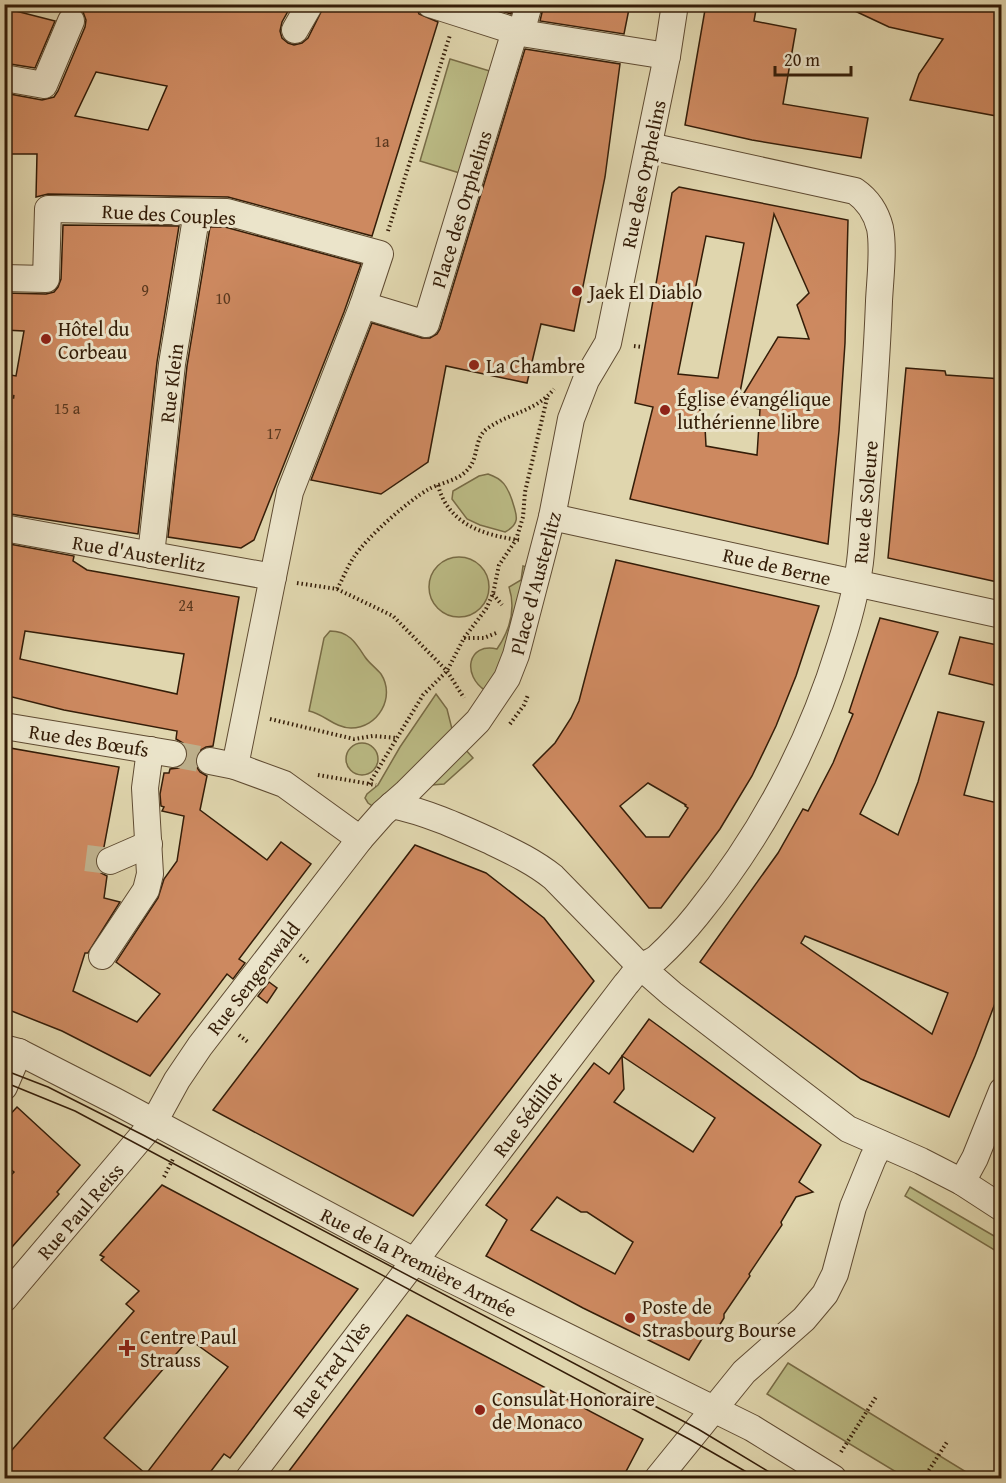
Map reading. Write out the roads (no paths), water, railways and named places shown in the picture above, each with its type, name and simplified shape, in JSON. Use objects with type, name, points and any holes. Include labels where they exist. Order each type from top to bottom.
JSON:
[{"type":"street","points":[[295,30],[310,4]]},
{"type":"street","points":[[430,4],[518,32],[667,56]]},
{"type":"street","points":[[518,32],[529,4]]},
{"type":"street","name":"Rue des Orphelins","points":[[608,343],[667,56],[675,4]]},
{"type":"street","points":[[4,78],[45,85],[71,21]]},
{"type":"street","name":"Place des Orphelins","points":[[363,305],[426,324],[518,32]]},
{"type":"street","name":"Rue de Soleure","points":[[640,967],[656,959],[696,916],[722,883],[780,791],[804,744],[828,686],[858,584],[878,345],[880,230],[867,201],[855,191],[649,147]]},
{"type":"street","name":"Rue des Couples","points":[[4,278],[46,279],[48,209],[227,212],[380,254],[363,305]]},
{"type":"street","name":"Rue Klein","points":[[151,555],[172,364],[197,212]]},
{"type":"street","points":[[235,766],[290,492],[363,305]]},
{"type":"street","name":"Place d'Austerlitz","points":[[360,839],[478,721],[503,685],[513,664],[546,542],[571,419],[586,380],[608,343]]},
{"type":"street","name":"Rue de Berne","points":[[552,517],[1002,615]]},
{"type":"street","name":"Rue d'Austerlitz","points":[[4,528],[273,578]]},
{"type":"street","name":"Rue des Bœufs","points":[[4,726],[161,752],[145,788],[148,844]]},
{"type":"street","points":[[210,762],[235,766],[284,784],[360,839]]},
{"type":"street","points":[[400,799],[422,812],[452,823],[539,866],[553,877],[640,967],[679,1000],[848,1129],[962,1182],[1002,1208]]},
{"type":"street","name":"Rue Sengenwald","points":[[154,1122],[177,1080],[200,1046],[360,839]]},
{"type":"street","points":[[102,956],[146,890],[150,874],[148,844],[110,861]]},
{"type":"street","name":"Rue Sédillot","points":[[414,1262],[640,967]]},
{"type":"street","points":[[4,1087],[12,1050]]},
{"type":"street","name":"Rue de la Première Armée","points":[[12,1050],[154,1122],[414,1262],[715,1410],[776,1442],[833,1479]]},
{"type":"street","points":[[962,1182],[975,1158],[1002,1091]]},
{"type":"street","name":"Rue Paul Reiss","points":[[4,1299],[154,1122]]},
{"type":"street","points":[[658,1479],[744,1372],[804,1319],[825,1294],[836,1274],[853,1207],[881,1144]]},
{"type":"street","name":"Rue Fred Vlès","points":[[249,1479],[414,1262]]},
{"type":"tunnel","points":[[173,754],[210,761]]},
{"type":"tunnel","points":[[86,858],[110,861]]},
{"type":"tram line","points":[[4,1070],[48,1087],[143,1135],[698,1429],[779,1478]]},
{"type":"tram line","points":[[4,1082],[75,1111],[689,1439],[757,1478]]},
{"type":"place","name":"Jaek El Diablo","points":[[577,291]]},
{"type":"place","name":"Hôtel du Corbeau","points":[[46,339]]},
{"type":"place","name":"La Chambre","points":[[474,365]]},
{"type":"place","name":"Église évangélique luthérienne libre","points":[[665,410]]},
{"type":"place","name":"Poste de Strasbourg Bourse","points":[[630,1318]]},
{"type":"place","name":"Centre Paul Strauss","points":[[127,1348]]},
{"type":"place","name":"Consulat Honoraire de Monaco","points":[[480,1410]]}]
